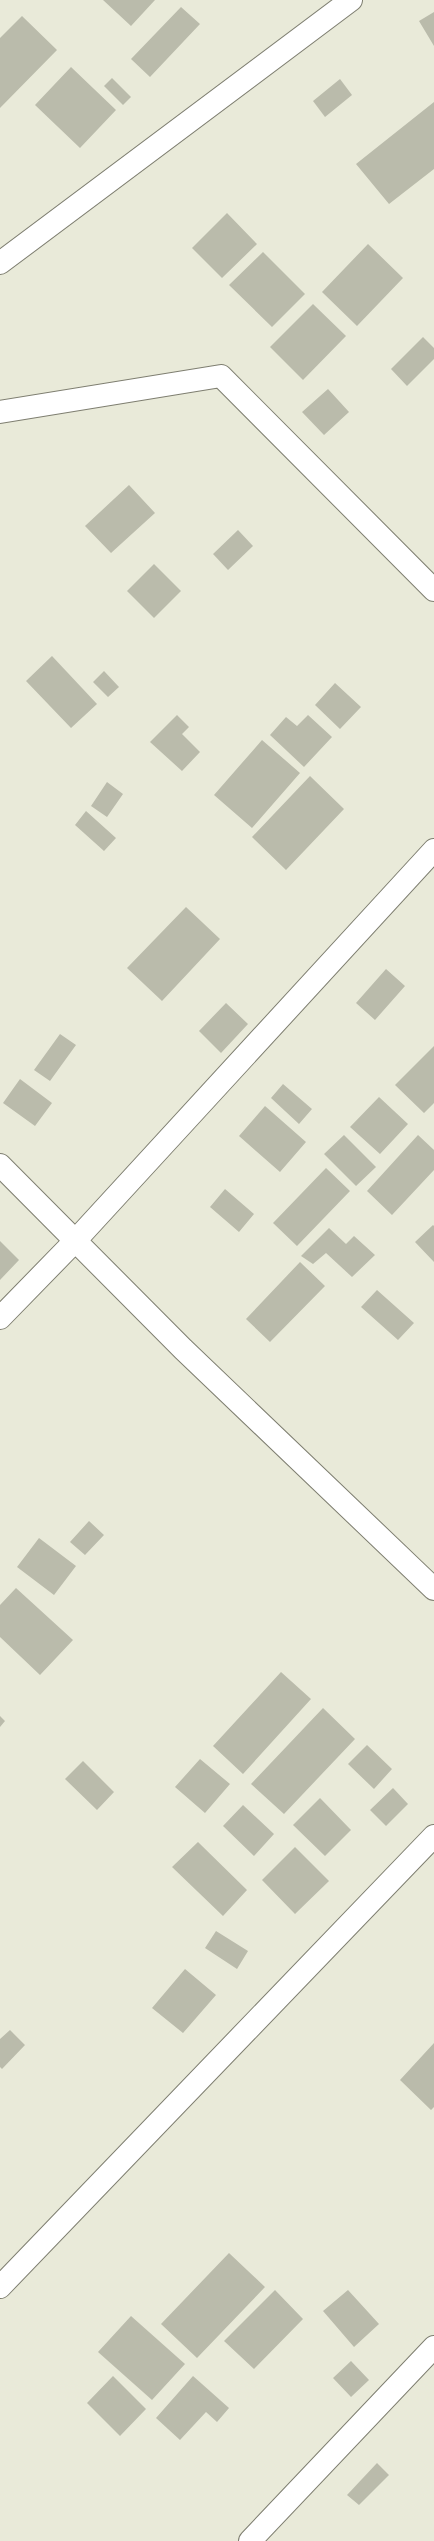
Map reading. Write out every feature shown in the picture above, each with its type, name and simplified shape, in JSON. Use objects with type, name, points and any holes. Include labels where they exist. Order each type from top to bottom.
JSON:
[{"type":"street","points":[[0,263],[351,0]]},
{"type":"street","points":[[0,412],[221,376],[434,590]]},
{"type":"street","points":[[0,1318],[75,1241],[434,850]]},
{"type":"street","points":[[0,1165],[183,1349],[434,1589]]},
{"type":"street","points":[[0,2287],[434,1836]]},
{"type":"street","points":[[250,2541],[434,2347]]},
{"type":"building","points":[[103,0],[155,0],[131,26]]},
{"type":"building","points":[[181,7],[200,24],[150,77],[131,59]]},
{"type":"building","points":[[434,12],[434,46],[419,21]]},
{"type":"building","points":[[22,16],[57,50],[0,108],[0,38]]},
{"type":"building","points":[[71,67],[116,110],[80,148],[35,105]]},
{"type":"building","points":[[112,78],[131,97],[123,105],[104,86]]},
{"type":"building","points":[[340,79],[352,95],[325,117],[313,101]]},
{"type":"building","points":[[434,102],[434,169],[389,204],[356,164]]},
{"type":"building","points":[[227,213],[257,244],[222,278],[192,248]]},
{"type":"building","points":[[368,244],[403,278],[357,326],[322,292]]},
{"type":"building","points":[[263,252],[305,294],[272,327],[229,285]]},
{"type":"building","points":[[313,304],[346,336],[303,380],[270,347]]},
{"type":"building","points":[[423,337],[434,348],[434,359],[407,386],[391,369]]},
{"type":"building","points":[[328,389],[349,412],[324,435],[302,412]]},
{"type":"building","points":[[129,485],[155,513],[111,553],[85,526]]},
{"type":"building","points":[[238,530],[253,546],[228,570],[213,554]]},
{"type":"building","points":[[154,564],[181,591],[154,618],[127,591]]},
{"type":"building","points":[[52,656],[97,704],[71,728],[26,681]]},
{"type":"building","points":[[104,671],[119,687],[108,697],[93,682]]},
{"type":"building","points":[[335,683],[361,707],[340,729],[315,705]]},
{"type":"building","points":[[177,715],[189,727],[182,734],[200,752],[182,771],[150,742]]},
{"type":"building","points":[[308,715],[332,737],[304,767],[270,735],[286,717],[297,726]]},
{"type":"building","points":[[262,740],[300,773],[252,828],[214,795]]},
{"type":"building","points":[[310,776],[344,809],[286,870],[252,837]]},
{"type":"building","points":[[107,782],[123,794],[107,817],[91,806]]},
{"type":"building","points":[[86,811],[116,838],[104,851],[75,825]]},
{"type":"building","points":[[186,907],[220,939],[162,1001],[127,968]]},
{"type":"building","points":[[386,969],[405,986],[375,1020],[356,1003]]},
{"type":"building","points":[[226,1003],[248,1024],[221,1053],[199,1031]]},
{"type":"building","points":[[60,1034],[76,1045],[50,1081],[34,1070]]},
{"type":"building","points":[[434,1046],[434,1103],[424,1113],[395,1085]]},
{"type":"building","points":[[20,1079],[52,1103],[35,1126],[3,1103]]},
{"type":"building","points":[[283,1084],[312,1109],[299,1124],[271,1098]]},
{"type":"building","points":[[379,1097],[408,1124],[380,1154],[350,1127]]},
{"type":"building","points":[[265,1106],[306,1142],[280,1172],[239,1136]]},
{"type":"building","points":[[344,1135],[376,1167],[356,1186],[324,1154]]},
{"type":"building","points":[[418,1135],[434,1150],[434,1170],[392,1215],[367,1191]]},
{"type":"building","points":[[326,1168],[350,1191],[297,1246],[273,1223]]},
{"type":"building","points":[[225,1189],[254,1214],[239,1232],[210,1207]]},
{"type":"building","points":[[433,1225],[434,1226],[434,1262],[415,1242]]},
{"type":"building","points":[[329,1228],[346,1244],[354,1236],[375,1255],[352,1277],[326,1253],[313,1264],[301,1256]]},
{"type":"building","points":[[0,1241],[19,1260],[0,1280]]},
{"type":"building","points":[[300,1262],[325,1286],[270,1342],[246,1319]]},
{"type":"building","points":[[377,1290],[414,1323],[398,1340],[361,1307]]},
{"type":"building","points":[[89,1521],[104,1535],[85,1555],[70,1542]]},
{"type":"building","points":[[39,1538],[76,1566],[54,1595],[17,1567]]},
{"type":"building","points":[[16,1588],[73,1640],[40,1675],[0,1637],[0,1605]]},
{"type":"building","points":[[281,1672],[311,1699],[243,1774],[213,1746]]},
{"type":"building","points":[[323,1708],[355,1739],[284,1814],[251,1784]]},
{"type":"building","points":[[0,1716],[5,1721],[0,1727]]},
{"type":"building","points":[[367,1745],[392,1769],[374,1789],[348,1764]]},
{"type":"building","points":[[200,1759],[230,1784],[205,1813],[175,1787]]},
{"type":"building","points":[[83,1761],[114,1792],[97,1810],[65,1779]]},
{"type":"building","points":[[393,1788],[408,1804],[386,1826],[370,1810]]},
{"type":"building","points":[[320,1798],[351,1830],[325,1856],[293,1825]]},
{"type":"building","points":[[243,1805],[274,1834],[254,1856],[223,1826]]},
{"type":"building","points":[[198,1842],[247,1890],[223,1916],[172,1867]]},
{"type":"building","points":[[295,1847],[329,1881],[295,1914],[262,1880]]},
{"type":"building","points":[[216,1931],[248,1951],[237,1969],[205,1948]]},
{"type":"building","points":[[185,1969],[216,1995],[183,2033],[152,2008]]},
{"type":"building","points":[[10,2030],[25,2045],[2,2069],[0,2067],[0,2039]]},
{"type":"building","points":[[434,2043],[434,2107],[431,2110],[400,2080]]},
{"type":"building","points":[[229,2253],[265,2287],[197,2358],[161,2324]]},
{"type":"building","points":[[275,2290],[303,2319],[254,2369],[224,2341]]},
{"type":"building","points":[[348,2290],[379,2324],[354,2347],[323,2311]]},
{"type":"building","points":[[131,2316],[185,2364],[152,2400],[98,2352]]},
{"type":"building","points":[[351,2361],[369,2380],[351,2397],[333,2378]]},
{"type":"building","points":[[113,2376],[146,2409],[120,2436],[87,2403]]},
{"type":"building","points":[[193,2376],[229,2408],[217,2422],[206,2412],[180,2440],[156,2418]]},
{"type":"building","points":[[377,2463],[389,2475],[359,2505],[347,2495]]}]
